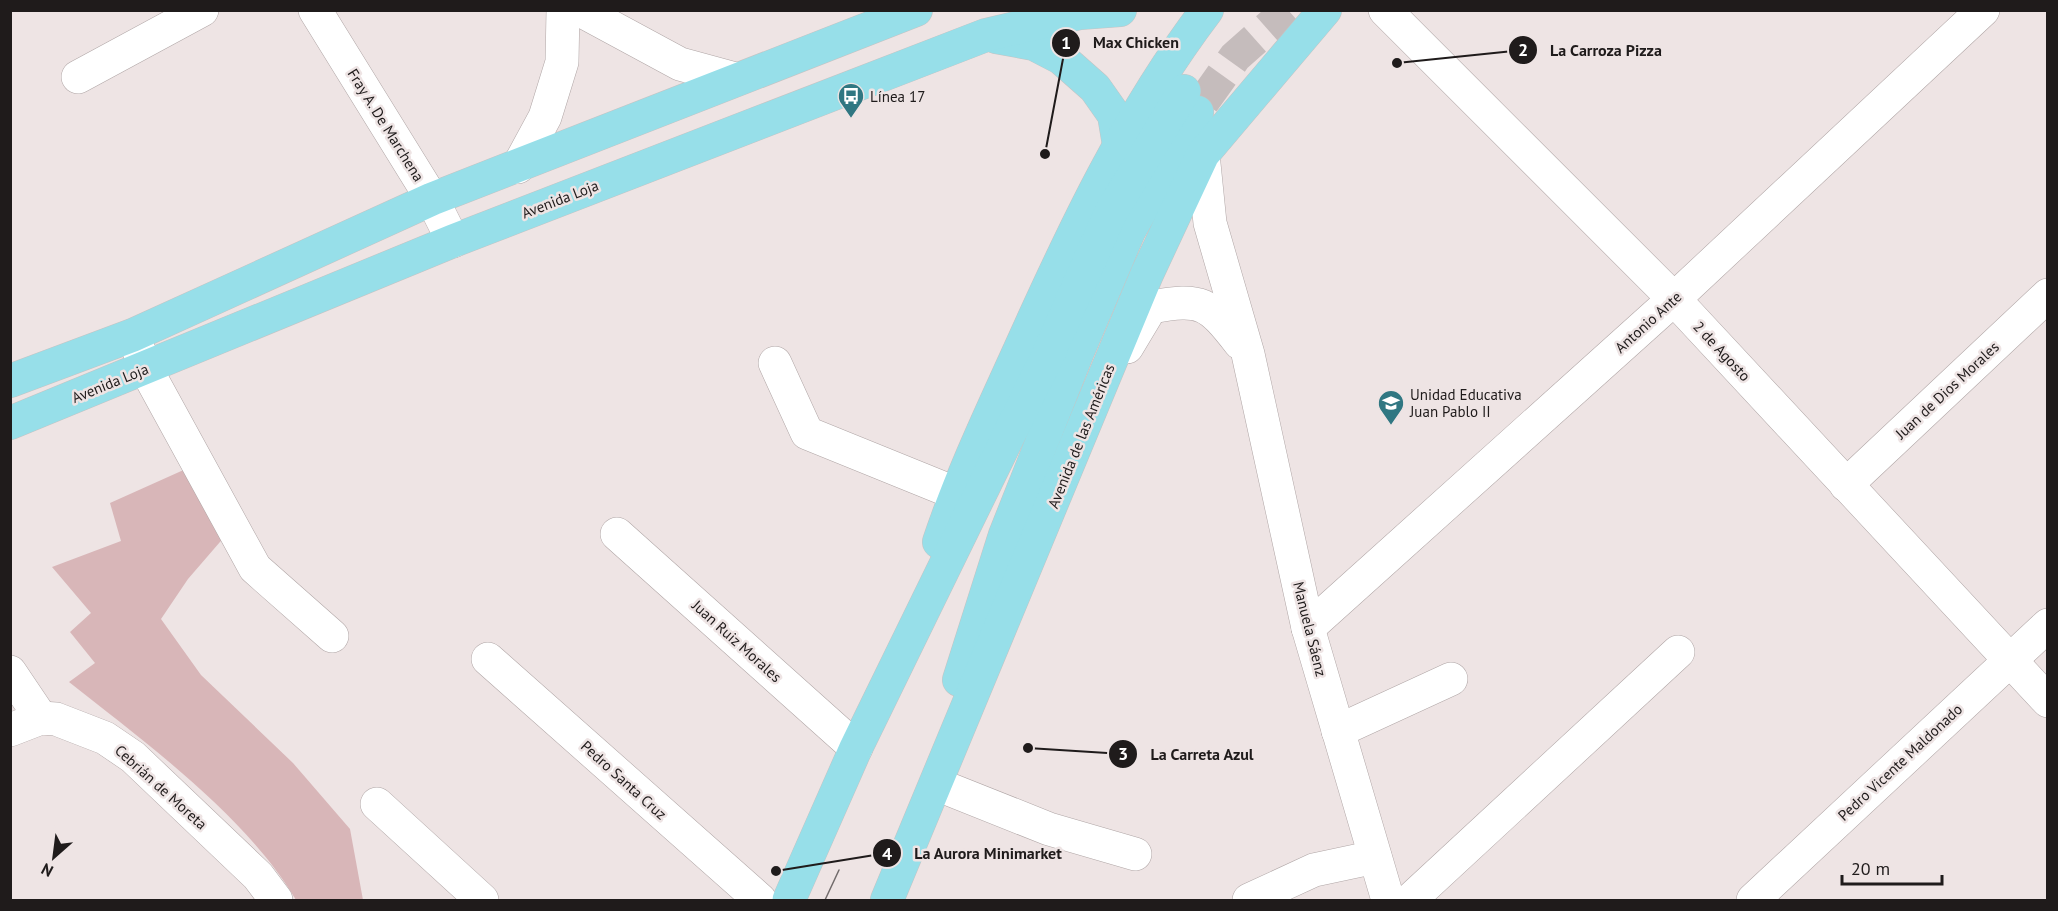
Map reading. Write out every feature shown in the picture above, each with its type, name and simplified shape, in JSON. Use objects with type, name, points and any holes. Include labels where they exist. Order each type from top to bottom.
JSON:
[{"type":"main road","points":[[10,381],[133,335],[432,200],[915,10]]},
{"type":"main road","name":"Avenida Loja","points":[[10,423],[453,241],[986,35],[1080,13],[1120,10]]},
{"type":"main road","name":"Avenida de las Américas","points":[[901,658],[955,493],[1061,258],[1119,145],[1172,56],[1207,10]]},
{"type":"main road","name":"Avenida de las Américas","points":[[889,897],[1099,396],[1147,274],[1203,154],[1325,10]]},
{"type":"main road","points":[[986,35],[1035,44],[1061,58],[1095,88],[1114,115],[1119,145]]},
{"type":"main road","name":"Avenida de las Américas","points":[[789,900],[856,748],[1038,376],[1110,214],[1194,96],[1130,231],[1005,535],[889,897]]},
{"type":"street","points":[[78,77],[162,19],[201,10]]},
{"type":"street","name":"Fray A. De Marchena","points":[[315,10],[432,200],[453,241]]},
{"type":"street","points":[[518,167],[545,117],[562,62],[563,10]]},
{"type":"street","points":[[580,10],[680,64],[735,79]]},
{"type":"street","name":"2 de Agosto","points":[[1385,10],[1674,299],[2048,701]]},
{"type":"street","name":"Antonio Ante","points":[[1308,628],[1674,299],[1983,10]]},
{"type":"street","name":"Manuela Sáenz","points":[[1203,154],[1210,223],[1248,354],[1308,628],[1388,900]]},
{"type":"street","name":"Juan de Dios Morales","points":[[1846,485],[2048,296]]},
{"type":"street","name":"Manuela Sáenz","points":[[1099,396],[1151,307],[1186,301],[1215,312],[1248,354]]},
{"type":"street","points":[[133,335],[146,369],[255,568],[332,636]]},
{"type":"street","points":[[775,363],[807,433],[955,493]]},
{"type":"street","name":"Juan Ruiz Morales","points":[[617,534],[856,748]]},
{"type":"street","name":"Pedro Vicente Maldonado","points":[[1753,900],[2048,625]]},
{"type":"street","points":[[1410,900],[1678,652]]},
{"type":"street","name":"Pedro Santa Cruz","points":[[488,658],[760,900]]},
{"type":"street","points":[[10,672],[41,718],[10,730]]},
{"type":"street","points":[[1338,731],[1451,679]]},
{"type":"street","name":"Cebrián de Moreta","points":[[41,718],[56,719],[91,730],[133,757],[258,876],[276,900]]},
{"type":"street","points":[[936,784],[1049,829],[1135,854]]},
{"type":"street","points":[[376,804],[482,900]]},
{"type":"street","points":[[1249,900],[1314,870],[1375,857]]},
{"type":"shaded area","points":[[188,468],[226,535],[188,579],[161,619],[201,675],[293,763],[350,829],[363,900],[296,900],[275,869],[222,810],[161,755],[69,682],[95,663],[70,632],[91,613],[52,567],[121,541],[110,503]]},
{"type":"tunnel","points":[[1203,102],[1235,57],[1288,10]]},
{"type":"tram line","points":[[825,900],[839,870]]},
{"type":"place","name":"La Carroza Pizza","points":[[1397,63]]},
{"type":"place","name":"Línea 17","points":[[851,119]]},
{"type":"place","name":"Max Chicken","points":[[1045,154]]},
{"type":"place","name":"Unidad Educativa Juan Pablo II","points":[[1391,426]]},
{"type":"place","name":"La Carreta Azul","points":[[1028,748]]},
{"type":"place","name":"La Aurora Minimarket","points":[[776,871]]}]
